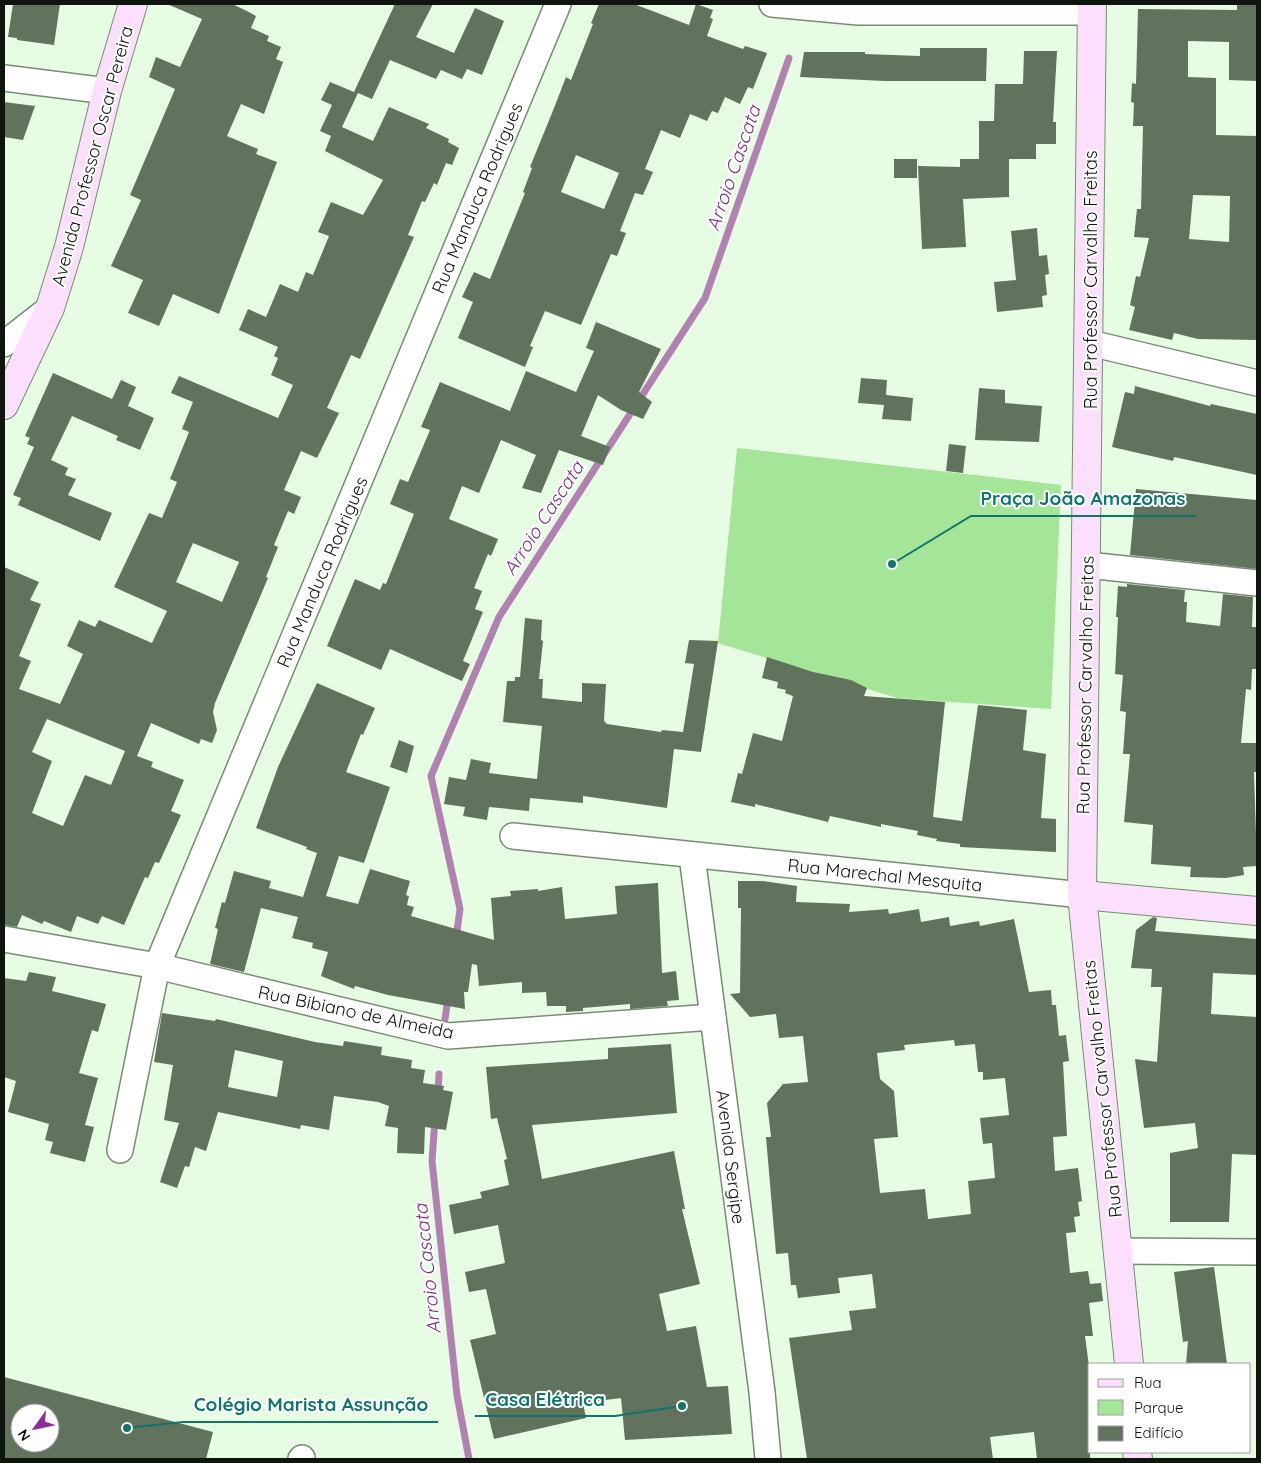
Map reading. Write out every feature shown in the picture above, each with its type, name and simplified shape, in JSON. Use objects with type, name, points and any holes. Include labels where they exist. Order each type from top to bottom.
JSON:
[{"type":"street","name":"Avenida Professor Oscar Pereira","points":[[4,405],[50,308],[69,247],[106,91],[133,4]]},
{"type":"street","name":"Rua Manduca Rodrigues","points":[[120,1150],[157,966],[558,4]]},
{"type":"street","points":[[772,4],[858,12],[1092,8]]},
{"type":"street","name":"Rua Professor Carvalho Freitas","points":[[1092,8],[1090,343],[1083,701],[1082,895],[1129,1363]]},
{"type":"street","points":[[4,78],[106,91]]},
{"type":"street","name":"Avenida Professor Oscar Pereira","points":[[4,344],[50,308]]},
{"type":"street","points":[[1090,343],[1257,383]]},
{"type":"street","points":[[1087,565],[1257,583]]},
{"type":"street","name":"Rua Marechal Mesquita","points":[[513,836],[692,856],[1257,911]]},
{"type":"street","name":"Avenida Sergipe","points":[[692,856],[762,1392],[768,1459]]},
{"type":"street","name":"Rua Bibiano de Almeida","points":[[4,939],[157,966],[448,1036],[713,1018]]},
{"type":"street","points":[[1118,1251],[1257,1252]]},
{"type":"green space","points":[[737,448],[1061,485],[1051,709],[897,698],[718,643]]},
{"type":"building","points":[[13,4],[60,4],[54,45],[8,37]]},
{"type":"building","points":[[167,4],[232,4],[245,10],[256,16],[251,28],[269,36],[267,41],[281,47],[276,59],[283,62],[264,114],[241,104],[227,136],[258,149],[256,154],[277,162],[219,314],[173,294],[159,326],[128,313],[143,280],[111,266],[141,200],[130,195],[175,89],[149,77],[156,57],[180,67],[202,19]]},
{"type":"building","points":[[395,4],[433,4],[416,37],[454,53],[475,8],[504,21],[482,75],[467,69],[462,79],[441,70],[436,79],[390,60],[372,99],[358,93],[342,127],[373,141],[389,107],[429,124],[426,128],[449,139],[448,142],[459,148],[452,165],[446,163],[437,185],[434,183],[425,202],[422,201],[408,235],[414,237],[360,359],[351,355],[327,408],[339,413],[317,458],[301,451],[284,490],[301,497],[294,514],[288,511],[274,545],[278,547],[266,577],[268,578],[215,703],[213,712],[217,730],[212,743],[201,739],[199,744],[151,723],[137,756],[153,762],[151,767],[184,780],[171,811],[181,815],[159,863],[155,862],[148,878],[145,877],[124,925],[102,916],[98,924],[77,916],[71,932],[44,921],[42,924],[22,915],[17,927],[4,925],[4,567],[39,582],[30,600],[41,604],[19,656],[31,661],[19,689],[60,704],[83,654],[67,646],[79,620],[95,627],[99,620],[152,643],[167,611],[114,587],[149,513],[162,518],[177,482],[170,479],[189,432],[182,429],[193,402],[171,393],[179,376],[278,418],[293,385],[271,375],[278,358],[274,356],[278,347],[239,330],[248,309],[266,317],[280,284],[298,292],[306,272],[313,275],[329,236],[318,232],[331,202],[363,215],[383,180],[325,151],[331,136],[320,131],[332,105],[321,100],[330,82],[354,92]],"holes":[[[193,543],[239,562],[222,602],[176,582]],[[47,719],[125,751],[111,785],[85,775],[63,826],[32,813],[52,761],[32,752]]]},
{"type":"building","points":[[599,4],[634,4],[689,25],[696,4],[713,10],[710,18],[713,19],[707,36],[743,49],[745,46],[767,53],[753,89],[748,87],[740,104],[725,97],[718,113],[712,111],[707,121],[690,114],[680,138],[661,130],[645,169],[653,172],[643,195],[635,193],[620,231],[626,233],[617,256],[611,254],[581,325],[545,311],[530,346],[533,347],[525,367],[458,338],[473,302],[462,297],[474,272],[490,279],[525,193],[523,192],[532,168],[530,167],[566,77],[571,80],[593,24],[591,23]],"holes":[[[576,155],[619,173],[604,209],[561,192]]]},
{"type":"building","points":[[1237,4],[1257,4],[1257,81],[1229,80],[1229,42],[1188,41],[1188,77],[1216,78],[1216,135],[1257,136],[1257,340],[1198,339],[1174,333],[1172,340],[1129,330],[1135,307],[1130,305],[1136,276],[1140,277],[1149,238],[1134,237],[1137,209],[1141,209],[1143,126],[1133,126],[1134,103],[1131,102],[1132,83],[1136,84],[1138,9],[1237,10]],"holes":[[[1193,195],[1230,196],[1229,242],[1189,239]]]},
{"type":"building","points":[[920,48],[987,48],[986,81],[885,81],[800,77],[804,52],[865,52],[865,54],[920,56]]},
{"type":"building","points":[[1024,51],[1057,51],[1053,122],[1056,122],[1056,144],[1036,144],[1036,159],[1009,159],[1009,197],[963,199],[966,247],[922,249],[918,166],[960,167],[960,159],[979,159],[979,121],[994,121],[995,84],[1023,84]]},
{"type":"building","points":[[4,102],[35,106],[23,140],[4,137]]},
{"type":"building","points":[[894,159],[917,159],[917,178],[894,178]]},
{"type":"building","points":[[1037,228],[1039,256],[1047,255],[1049,274],[1045,275],[1047,295],[1042,296],[1043,307],[997,312],[994,282],[1016,280],[1011,231]]},
{"type":"building","points":[[596,322],[661,349],[639,392],[652,402],[643,419],[621,410],[598,395],[581,436],[610,447],[603,465],[559,450],[541,493],[522,488],[536,455],[501,440],[479,493],[462,486],[449,519],[498,539],[491,556],[488,554],[474,588],[482,591],[475,609],[483,612],[463,661],[470,664],[462,681],[390,649],[381,670],[327,646],[355,579],[380,590],[383,583],[386,584],[414,514],[390,504],[400,479],[408,482],[430,430],[421,427],[440,382],[510,411],[526,371],[576,392],[594,351],[586,348]]},
{"type":"building","points":[[53,373],[112,399],[121,380],[136,387],[128,406],[154,418],[140,450],[116,440],[118,436],[72,416],[51,460],[68,468],[65,475],[76,479],[68,495],[112,513],[100,541],[18,505],[21,498],[13,495],[34,447],[27,444],[30,438],[25,436]]},
{"type":"building","points":[[861,378],[887,380],[886,395],[913,398],[911,421],[882,419],[884,405],[858,403]]},
{"type":"building","points":[[1135,386],[1210,406],[1211,404],[1257,414],[1257,475],[1174,457],[1173,461],[1112,447],[1125,392],[1134,394]]},
{"type":"building","points":[[979,388],[1005,390],[1005,403],[1042,406],[1039,442],[975,440]]},
{"type":"building","points":[[949,444],[966,446],[963,473],[946,471]]},
{"type":"building","points":[[1136,489],[1257,500],[1257,569],[1130,555]]},
{"type":"building","points":[[1127,584],[1185,590],[1184,602],[1187,602],[1186,622],[1220,626],[1223,594],[1253,597],[1252,627],[1257,627],[1257,669],[1252,669],[1251,690],[1246,689],[1241,743],[1257,743],[1257,772],[1254,772],[1257,866],[1243,867],[1244,875],[1226,878],[1190,877],[1191,867],[1151,864],[1153,825],[1124,822],[1130,754],[1123,754],[1126,712],[1120,711],[1123,675],[1115,674],[1118,586],[1127,587]]},
{"type":"building","points":[[525,618],[542,620],[541,640],[543,641],[539,679],[543,679],[542,698],[582,702],[582,683],[606,684],[604,721],[607,724],[661,732],[662,730],[683,732],[694,664],[685,663],[689,640],[718,641],[701,752],[674,749],[667,808],[583,796],[583,803],[530,798],[529,811],[489,807],[487,820],[463,816],[465,807],[444,804],[449,777],[466,780],[471,759],[491,763],[489,773],[537,779],[542,726],[503,722],[507,681],[515,681],[515,677],[520,677]]},
{"type":"building","points":[[767,657],[813,672],[851,680],[867,688],[864,696],[945,702],[933,817],[962,821],[978,705],[1027,710],[1023,750],[1046,754],[1041,818],[1056,819],[1056,852],[960,847],[960,844],[936,841],[937,839],[917,835],[918,831],[881,824],[881,827],[830,816],[828,822],[755,804],[755,807],[731,802],[738,773],[742,774],[753,733],[782,741],[793,696],[785,693],[786,690],[777,688],[778,682],[762,678]]},
{"type":"building","points":[[317,683],[375,708],[363,735],[361,734],[346,772],[390,787],[364,863],[339,856],[326,896],[358,904],[370,869],[410,881],[406,895],[409,896],[407,905],[414,907],[411,916],[494,940],[491,898],[511,896],[510,891],[538,889],[538,891],[562,887],[565,919],[617,914],[615,886],[658,883],[662,973],[676,971],[679,1000],[667,1001],[668,1006],[630,1009],[630,1004],[583,1008],[583,1011],[566,1012],[566,1006],[547,1006],[546,992],[522,993],[522,982],[479,986],[477,965],[472,964],[468,992],[464,992],[465,1009],[388,995],[355,986],[354,989],[321,976],[328,952],[312,948],[313,943],[292,938],[298,917],[261,908],[244,972],[210,964],[218,929],[215,928],[222,902],[225,903],[234,871],[271,881],[269,888],[303,897],[317,853],[306,849],[307,847],[256,828],[278,767]]},
{"type":"building","points":[[399,740],[414,746],[407,773],[390,767]]},
{"type":"building","points":[[738,881],[763,881],[797,886],[796,902],[850,904],[849,912],[888,909],[889,914],[919,909],[921,922],[949,917],[950,926],[979,921],[980,926],[1014,919],[1029,992],[1051,990],[1052,1005],[1056,1005],[1059,1036],[1066,1035],[1069,1061],[1063,1062],[1067,1136],[1053,1137],[1055,1171],[1078,1168],[1082,1201],[1078,1202],[1080,1216],[1074,1217],[1076,1232],[1066,1233],[1070,1273],[1088,1271],[1090,1284],[1101,1283],[1103,1301],[1089,1303],[1093,1336],[1085,1336],[1089,1363],[1088,1453],[1090,1453],[1090,1459],[1037,1459],[1034,1432],[990,1437],[993,1459],[807,1459],[789,1338],[852,1330],[849,1311],[876,1308],[872,1274],[838,1278],[840,1293],[798,1298],[796,1285],[791,1285],[788,1253],[776,1254],[766,1137],[771,1137],[767,1103],[783,1084],[808,1082],[803,1036],[779,1038],[776,1014],[750,1017],[730,994],[740,993],[741,908],[738,908]],"holes":[[[954,1040],[955,1046],[975,1044],[978,1072],[983,1072],[983,1080],[1005,1078],[1009,1115],[980,1118],[983,1144],[992,1143],[995,1178],[968,1181],[971,1214],[928,1219],[925,1189],[880,1193],[874,1139],[898,1137],[894,1091],[880,1079],[877,1053],[905,1050],[904,1045]]]},
{"type":"building","points":[[1153,917],[1157,918],[1155,931],[1257,939],[1257,975],[1213,973],[1211,1014],[1257,1017],[1257,1155],[1232,1154],[1229,1222],[1170,1222],[1170,1153],[1198,1148],[1195,1123],[1144,1128],[1135,1059],[1157,1062],[1162,987],[1151,987],[1152,969],[1131,968],[1136,930]]},
{"type":"building","points":[[29,972],[56,977],[52,991],[106,1004],[98,1032],[92,1030],[79,1073],[98,1078],[85,1125],[94,1127],[85,1162],[50,1153],[53,1142],[45,1140],[49,1124],[8,1112],[16,1081],[4,1077],[4,978],[26,981]]},
{"type":"building","points":[[162,1013],[215,1021],[216,1019],[315,1042],[343,1046],[344,1041],[382,1047],[381,1055],[412,1060],[411,1068],[425,1070],[423,1083],[444,1086],[443,1090],[453,1092],[446,1130],[425,1127],[424,1154],[397,1153],[398,1128],[385,1126],[389,1106],[378,1102],[334,1096],[329,1130],[301,1125],[300,1129],[218,1112],[206,1151],[195,1147],[189,1167],[185,1166],[177,1188],[160,1182],[179,1123],[164,1120],[173,1065],[154,1062]],"holes":[[[235,1050],[283,1061],[277,1097],[228,1087]]]},
{"type":"building","points":[[671,1044],[677,1113],[532,1125],[542,1179],[674,1151],[685,1209],[682,1209],[700,1284],[659,1294],[667,1331],[696,1326],[707,1387],[728,1386],[732,1434],[625,1440],[621,1398],[583,1403],[586,1418],[494,1439],[470,1340],[496,1334],[486,1289],[469,1292],[465,1272],[505,1263],[498,1225],[454,1234],[449,1205],[482,1198],[480,1192],[509,1185],[504,1160],[507,1159],[497,1118],[491,1119],[486,1067],[608,1059],[608,1048]]},
{"type":"building","points":[[1214,1267],[1227,1363],[1186,1363],[1188,1341],[1183,1342],[1174,1272]]},
{"type":"building","points":[[4,1377],[213,1432],[206,1459],[4,1459]]},
{"type":"waterway","name":"Arroio Cascata","points":[[456,938],[460,909],[431,776],[499,617],[705,298],[789,58]]},
{"type":"waterway","name":"Arroio Cascata","points":[[445,1019],[448,998]]},
{"type":"waterway","name":"Arroio Cascata","points":[[438,1094],[439,1074]]},
{"type":"waterway","name":"Arroio Cascata","points":[[435,1119],[432,1161],[457,1395],[469,1459]]},
{"type":"place","name":"Praça João Amazonas","points":[[892,564]]},
{"type":"place","name":"Casa Elétrica","points":[[682,1406]]},
{"type":"place","name":"Colégio Marista Assunção","points":[[127,1428]]}]
